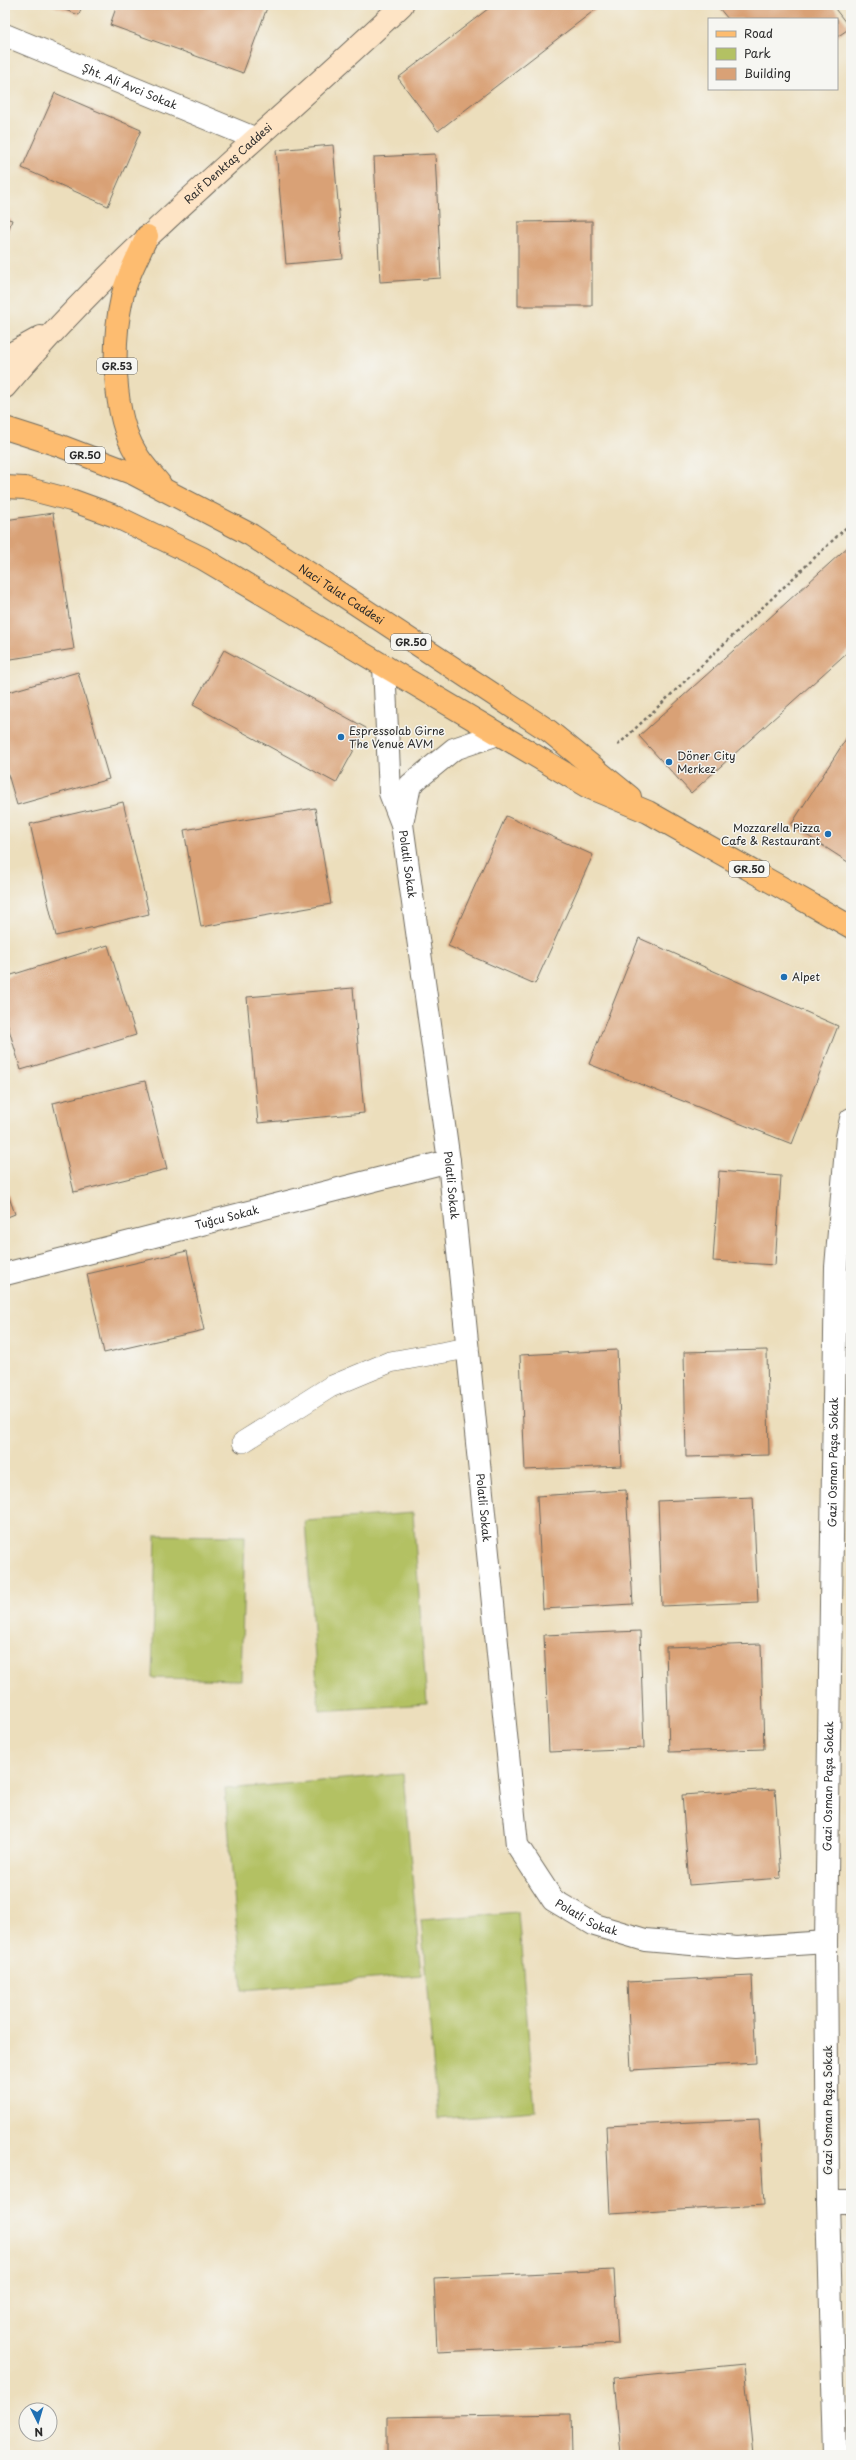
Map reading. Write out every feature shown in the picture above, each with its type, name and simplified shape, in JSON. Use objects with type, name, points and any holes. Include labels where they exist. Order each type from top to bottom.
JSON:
[{"type":"main road","name":"GR.53","points":[[147,236],[122,297],[116,351],[119,394],[125,427],[136,453],[163,488]]},
{"type":"main road","name":"Naci Talat Caddesi","points":[[5,428],[58,445],[134,474],[251,535],[549,731],[648,812]]},
{"type":"main road","name":"Naci Talat Caddesi","points":[[5,487],[25,488],[71,500],[115,516],[202,558],[588,787],[648,812],[851,927]]},
{"type":"street","name":"Raif Denktaş Caddesi","points":[[5,387],[59,326],[147,236],[402,5]]},
{"type":"street","name":"Şht. Ali Avci Sokak","points":[[5,35],[254,138]]},
{"type":"street","name":"Raif Denktaş Caddesi","points":[[5,357],[59,326]]},
{"type":"street","name":"Polatli Sokak","points":[[384,666],[390,793],[402,824],[449,1161],[517,1844],[553,1900],[595,1926],[645,1940],[737,1948],[826,1942]]},
{"type":"street","name":"Polatli Sokak","points":[[402,824],[410,784],[454,749],[498,734]]},
{"type":"street","name":"Gazi Osman Paşa Sokak","points":[[835,2455],[828,2202],[826,1942],[843,1358],[836,1267],[847,1137],[851,1119]]},
{"type":"street","name":"Tuğcu Sokak","points":[[5,1274],[449,1161]]},
{"type":"street","points":[[828,2202],[851,2202]]},
{"type":"lane","points":[[243,1442],[330,1387],[390,1362],[468,1348]]},
{"type":"path","points":[[594,768],[851,523]]},
{"type":"green space","points":[[413,1513],[427,1704],[319,1711],[305,1521]]},
{"type":"green space","points":[[156,1535],[245,1536],[241,1680],[152,1678]]},
{"type":"green space","points":[[403,1774],[421,1975],[242,1990],[225,1789]]},
{"type":"green space","points":[[518,1912],[535,2111],[438,2119],[421,1920]]},
{"type":"building","points":[[51,5],[82,5],[79,15]]},
{"type":"building","points":[[117,5],[268,5],[243,73],[110,25]]},
{"type":"building","points":[[493,5],[593,5],[596,9],[438,131],[398,78]]},
{"type":"building","points":[[723,5],[832,5],[850,28],[838,36],[838,18],[727,18],[719,8]]},
{"type":"building","points":[[55,93],[141,130],[108,206],[22,168]]},
{"type":"building","points":[[333,145],[343,259],[286,264],[276,150]]},
{"type":"building","points":[[435,154],[441,278],[380,282],[374,157]]},
{"type":"building","points":[[5,218],[12,220],[5,240]]},
{"type":"building","points":[[592,221],[592,306],[518,306],[518,222]]},
{"type":"building","points":[[53,513],[74,649],[5,660],[5,520]]},
{"type":"building","points":[[851,544],[851,649],[691,793],[639,736]]},
{"type":"building","points":[[224,650],[366,728],[336,783],[193,705]]},
{"type":"building","points":[[78,672],[109,779],[17,805],[5,764],[5,693]]},
{"type":"building","points":[[851,731],[851,864],[791,825]]},
{"type":"building","points":[[123,802],[149,914],[56,936],[30,824]]},
{"type":"building","points":[[315,808],[331,904],[201,927],[184,830]]},
{"type":"building","points":[[506,816],[593,855],[535,984],[448,946]]},
{"type":"building","points":[[639,938],[838,1026],[792,1144],[589,1064]]},
{"type":"building","points":[[108,945],[136,1035],[21,1070],[5,1016],[5,977]]},
{"type":"building","points":[[353,988],[364,1113],[258,1123],[247,997]]},
{"type":"building","points":[[145,1081],[167,1169],[74,1192],[53,1103]]},
{"type":"building","points":[[719,1171],[781,1176],[775,1265],[713,1261]]},
{"type":"building","points":[[5,1186],[15,1214],[5,1218]]},
{"type":"building","points":[[187,1251],[204,1330],[104,1353],[87,1274]]},
{"type":"building","points":[[617,1350],[622,1466],[525,1470],[520,1355]]},
{"type":"building","points":[[767,1350],[769,1455],[686,1457],[684,1352]]},
{"type":"building","points":[[626,1490],[633,1604],[543,1609],[537,1496]]},
{"type":"building","points":[[753,1497],[758,1602],[662,1606],[658,1501]]},
{"type":"building","points":[[640,1631],[644,1748],[549,1752],[544,1635]]},
{"type":"building","points":[[761,1644],[764,1749],[669,1752],[666,1647]]},
{"type":"building","points":[[775,1789],[781,1878],[689,1885],[682,1795]]},
{"type":"building","points":[[752,1976],[756,2063],[631,2070],[627,1982]]},
{"type":"building","points":[[759,2119],[764,2205],[610,2214],[606,2126]]},
{"type":"building","points":[[614,2270],[618,2344],[437,2352],[434,2278]]},
{"type":"building","points":[[744,2365],[753,2455],[621,2455],[614,2378]]},
{"type":"building","points":[[571,2414],[572,2455],[387,2455],[387,2417]]},
{"type":"place","name":"Espressolab Girne The Venue AVM","points":[[341,737]]},
{"type":"place","name":"Döner City Merkez","points":[[669,762]]},
{"type":"place","name":"Mozzarella Pizza Cafe & Restaurant","points":[[828,834]]},
{"type":"place","name":"Alpet","points":[[784,977]]}]
